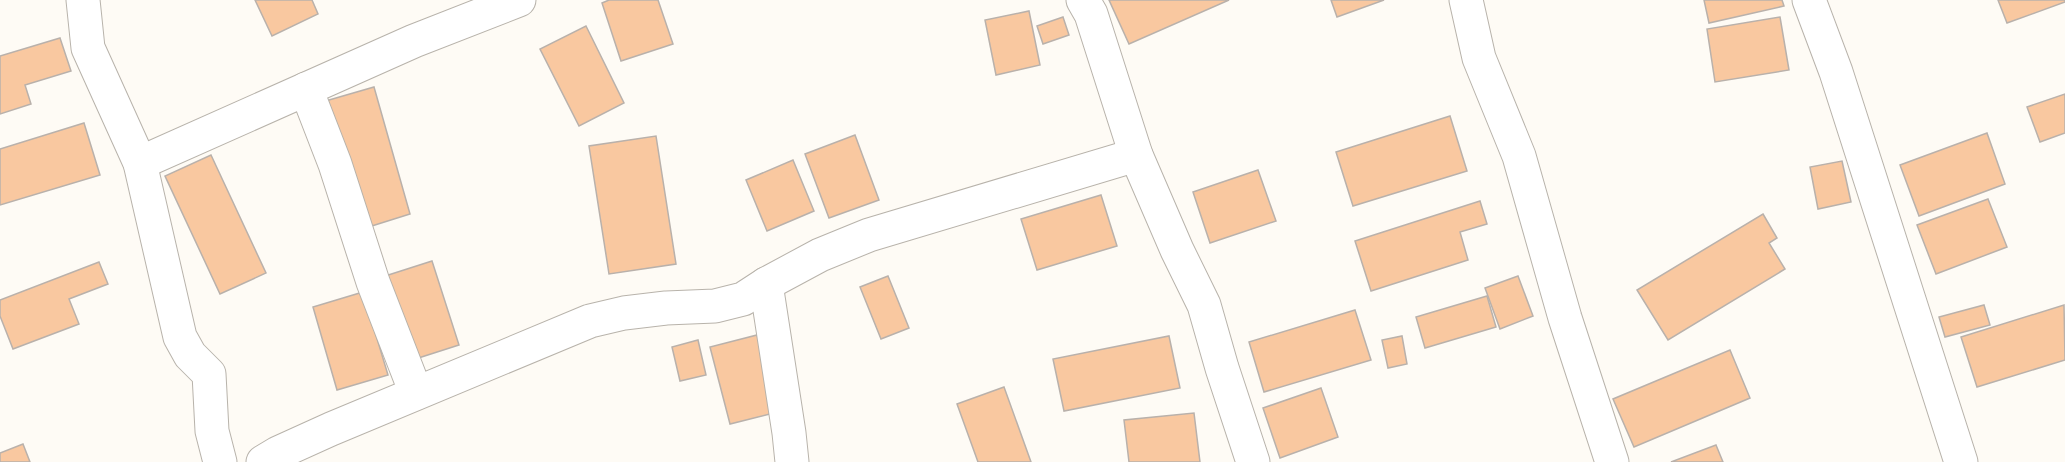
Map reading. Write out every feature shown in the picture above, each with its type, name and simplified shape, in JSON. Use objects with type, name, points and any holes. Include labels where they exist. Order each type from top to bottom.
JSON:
[{"type":"street","points":[[83,0],[88,48],[140,163],[180,337],[190,355],[209,374],[212,431],[220,462]]},
{"type":"street","points":[[140,163],[414,41],[519,0]]},
{"type":"street","points":[[1083,0],[1091,14],[1136,155],[1177,250],[1204,305],[1221,368],[1253,462]]},
{"type":"street","points":[[1466,0],[1479,58],[1519,156],[1565,318],[1612,462]]},
{"type":"street","points":[[1809,0],[1836,72],[1961,462]]},
{"type":"street","points":[[306,89],[335,164],[373,282],[416,393]]},
{"type":"street","points":[[263,462],[299,443],[590,321],[624,313],[715,306],[743,300],[766,284],[820,255],[869,235],[1136,155]]},
{"type":"street","points":[[766,284],[792,462]]},
{"type":"building","points":[[255,0],[312,0],[318,14],[272,36]]},
{"type":"building","points":[[609,0],[658,0],[673,44],[621,61],[602,3]]},
{"type":"building","points":[[1109,0],[1229,0],[1129,44]]},
{"type":"building","points":[[1331,0],[1384,0],[1337,17]]},
{"type":"building","points":[[1704,0],[1782,0],[1784,6],[1709,23]]},
{"type":"building","points":[[1998,0],[2065,0],[2065,2],[2007,23]]},
{"type":"building","points":[[1029,11],[1040,65],[996,75],[985,20]]},
{"type":"building","points":[[1063,17],[1069,35],[1043,44],[1037,26]]},
{"type":"building","points":[[1780,17],[1789,70],[1715,82],[1707,29]]},
{"type":"building","points":[[586,26],[624,103],[579,126],[540,49]]},
{"type":"building","points":[[60,38],[71,71],[25,85],[31,104],[0,114],[0,56]]},
{"type":"building","points":[[374,87],[410,214],[359,230],[322,102]]},
{"type":"building","points":[[2065,94],[2065,133],[2040,142],[2027,107]]},
{"type":"building","points":[[1450,116],[1467,171],[1353,206],[1336,152]]},
{"type":"building","points":[[84,123],[100,175],[0,205],[0,149]]},
{"type":"building","points":[[1987,133],[2005,184],[1919,216],[1900,165]]},
{"type":"building","points":[[855,135],[879,200],[829,218],[805,154]]},
{"type":"building","points":[[656,136],[676,264],[609,274],[589,146]]},
{"type":"building","points":[[211,155],[266,273],[220,294],[165,176]]},
{"type":"building","points":[[793,160],[814,211],[767,231],[746,180]]},
{"type":"building","points":[[1842,161],[1851,202],[1818,209],[1810,167]]},
{"type":"building","points":[[1258,170],[1276,221],[1210,243],[1193,192]]},
{"type":"building","points":[[1101,195],[1117,246],[1037,270],[1021,219]]},
{"type":"building","points":[[1988,199],[2007,247],[1936,274],[1917,225]]},
{"type":"building","points":[[1480,201],[1487,224],[1460,232],[1468,260],[1371,291],[1355,241]]},
{"type":"building","points":[[1763,214],[1777,238],[1769,243],[1785,269],[1668,340],[1637,290]]},
{"type":"building","points":[[432,261],[459,345],[409,361],[382,277]]},
{"type":"building","points":[[99,262],[108,284],[69,299],[79,324],[13,349],[0,316],[0,300]]},
{"type":"building","points":[[888,276],[909,328],[881,339],[860,287]]},
{"type":"building","points":[[1518,276],[1533,316],[1500,329],[1485,288]]},
{"type":"building","points":[[363,292],[388,375],[337,390],[313,307]]},
{"type":"building","points":[[1487,296],[1496,327],[1425,348],[1416,317]]},
{"type":"building","points":[[1984,305],[1990,325],[1945,337],[1939,317]]},
{"type":"building","points":[[2064,305],[2065,360],[1977,387],[1961,337]]},
{"type":"building","points":[[1355,310],[1371,360],[1264,392],[1249,342]]},
{"type":"building","points":[[757,335],[778,412],[730,424],[710,347]]},
{"type":"building","points":[[1169,336],[1180,388],[1064,411],[1053,359]]},
{"type":"building","points":[[1402,336],[1407,364],[1388,368],[1382,340]]},
{"type":"building","points":[[698,340],[706,375],[680,381],[672,347]]},
{"type":"building","points":[[1730,350],[1750,398],[1634,447],[1613,399]]},
{"type":"building","points":[[1004,387],[1031,462],[978,462],[957,404]]},
{"type":"building","points":[[1321,388],[1338,437],[1280,458],[1263,408]]},
{"type":"building","points":[[1194,413],[1200,462],[1129,462],[1124,420]]},
{"type":"building","points":[[23,444],[30,462],[0,462],[0,453]]},
{"type":"building","points":[[1716,445],[1723,462],[1671,462]]}]
